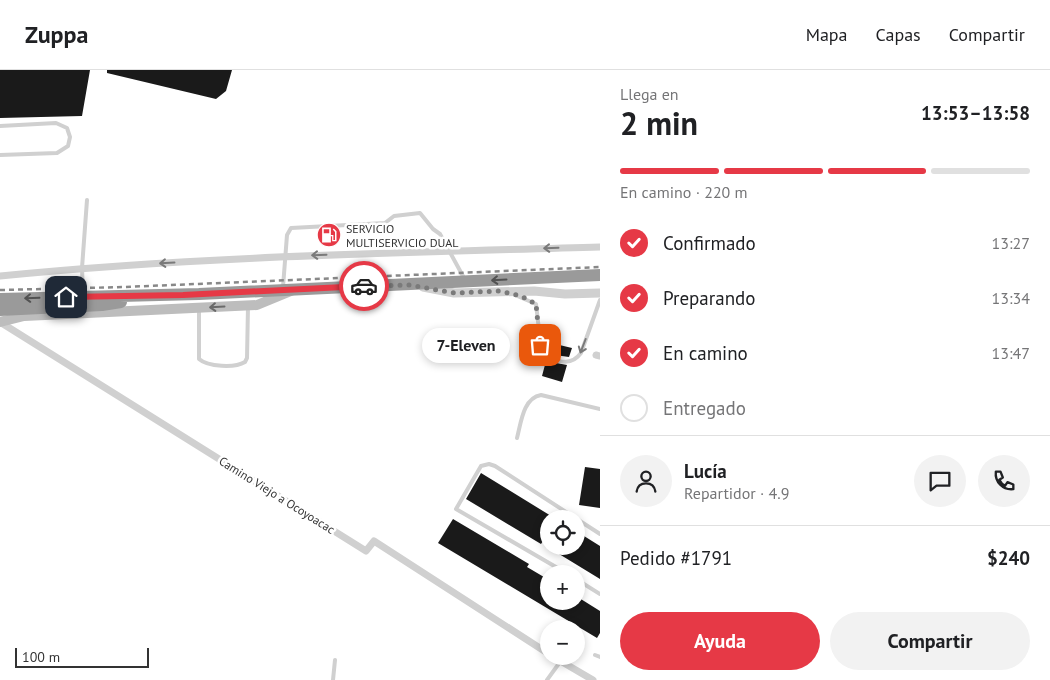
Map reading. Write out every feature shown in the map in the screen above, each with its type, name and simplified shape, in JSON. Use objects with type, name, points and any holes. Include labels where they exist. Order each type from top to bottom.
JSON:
[{"type":"highway","points":[[0,299],[151,296],[600,275]]},
{"type":"highway","points":[[0,310],[102,305],[151,296]]},
{"type":"main road","points":[[0,322],[24,316],[248,306],[256,305],[297,289]]},
{"type":"street","points":[[0,276],[82,268],[285,256],[600,247]]},
{"type":"street","points":[[410,285],[454,293],[500,291],[600,293]]},
{"type":"street","name":"Camino Viejo a Ocoyoacac","points":[[0,322],[366,550],[374,541],[540,649]]},
{"type":"street","name":"Camino Viejo a Ocoyoacac","points":[[566,665],[594,680]]},
{"type":"lane","points":[[0,126],[56,123],[67,128],[70,137],[68,146],[57,153],[0,155]]},
{"type":"lane","points":[[83,296],[82,268],[87,200]]},
{"type":"lane","points":[[283,289],[287,235],[291,228],[385,223],[394,216],[420,213],[433,229],[440,234],[466,282]]},
{"type":"lane","points":[[500,291],[521,296],[536,304],[542,356],[559,362],[569,362],[577,358],[581,353],[600,300]]},
{"type":"lane","points":[[199,308],[199,359],[210,364],[238,364],[245,362],[247,358],[248,306]]},
{"type":"lane","points":[[517,438],[528,402],[534,396],[541,395],[600,409]]},
{"type":"lane","points":[[552,565],[456,509],[481,466],[489,464],[494,466],[600,534]]},
{"type":"lane","points":[[585,585],[600,594]]},
{"type":"lane","points":[[595,655],[600,657]]},
{"type":"lane","points":[[333,680],[334,660]]},
{"type":"lane","points":[[547,680],[558,665]]},
{"type":"building","points":[[0,70],[90,70],[82,116],[0,118]]},
{"type":"building","points":[[107,70],[232,70],[226,91],[216,99],[107,73]]},
{"type":"building","points":[[551,343],[572,348],[569,357],[548,354]]},
{"type":"building","points":[[546,361],[567,365],[562,382],[542,376]]},
{"type":"building","points":[[585,467],[600,469],[600,508],[579,505]]},
{"type":"building","points":[[481,473],[541,510],[540,543],[466,499]]},
{"type":"building","points":[[453,519],[529,564],[527,567],[540,575],[540,604],[438,543]]},
{"type":"building","points":[[585,537],[600,546],[600,579],[585,570],[585,565],[577,565],[561,555],[585,555]]},
{"type":"building","points":[[585,602],[600,611],[600,633],[597,638],[585,631],[585,620],[567,620],[550,610],[585,610]]},
{"type":"railway","points":[[0,290],[125,287],[600,267]]},
{"type":"way so far","points":[[364,286],[410,285],[454,293],[500,291],[521,296],[536,304],[540,345]]},
{"type":"place","name":"SERVICIO MULTISERVICIO DUAL","points":[[329,235]]},
{"type":"place","name":"7-Eleven","points":[[540,345]]},
{"type":"route","points":[[66,297],[183,295],[364,286]]}]
